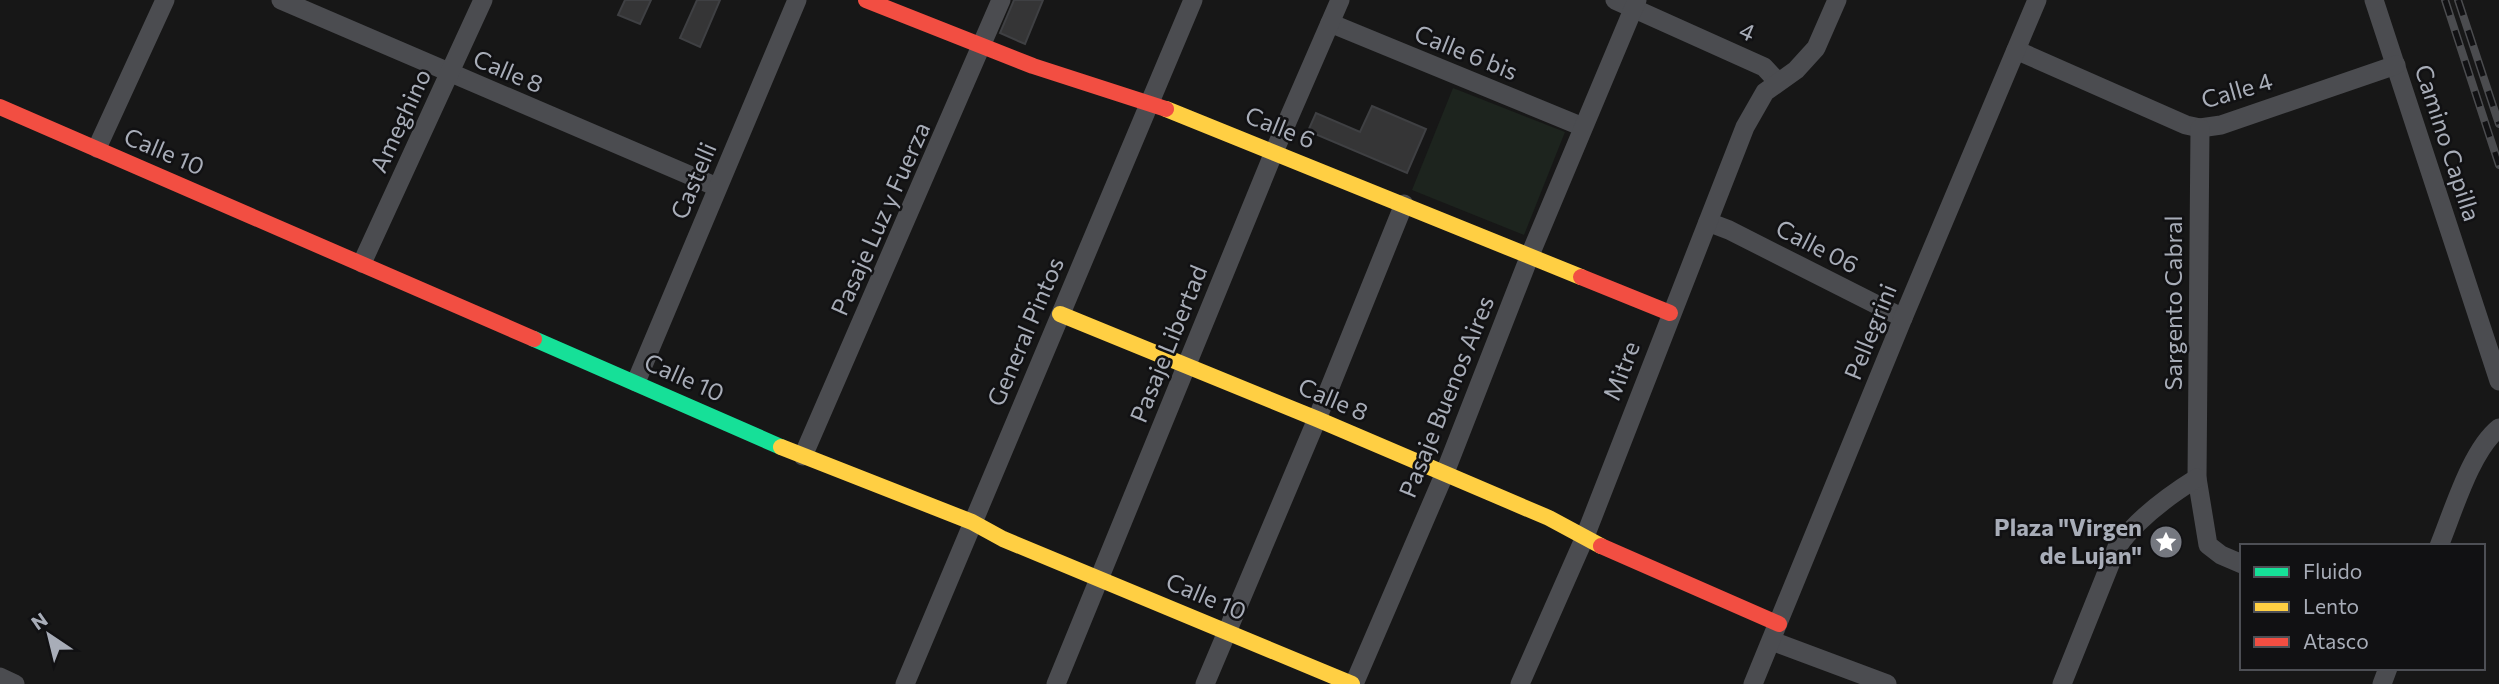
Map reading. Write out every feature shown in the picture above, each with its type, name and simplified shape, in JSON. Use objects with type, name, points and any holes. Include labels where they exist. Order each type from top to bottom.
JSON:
[{"type":"street","points":[[97,148],[165,0]]},
{"type":"street","name":"Calle 8","points":[[281,0],[718,187]]},
{"type":"street","name":"Ameghino","points":[[362,263],[483,0]]},
{"type":"street","name":"Castelli","points":[[636,382],[797,0]]},
{"type":"street","name":"Calle 6","points":[[866,0],[982,48],[1151,103],[1670,313]]},
{"type":"street","name":"Pasaje Luz y Fuerza","points":[[803,456],[1001,0]]},
{"type":"street","name":"General Pintos","points":[[905,684],[1193,0]]},
{"type":"street","name":"Pasaje Libertad","points":[[1056,684],[1274,152],[1340,0]]},
{"type":"street","name":"4","points":[[1615,0],[1635,4],[1764,67],[1778,82]]},
{"type":"street","name":"Mitre","points":[[1520,684],[1584,539],[1670,313],[1709,222],[1745,127],[1759,101],[1778,82],[1796,70],[1816,48],[1837,0]]},
{"type":"street","name":"Pellegrini","points":[[1753,684],[1902,318],[2037,0]]},
{"type":"street","name":"Camino Capilla","points":[[2374,0],[2499,380]]},
{"type":"street","name":"Pasaje Buenos Aires","points":[[1353,684],[1444,475],[1530,255],[1635,4]]},
{"type":"street","name":"Calle 6 bis","points":[[1330,23],[1583,127]]},
{"type":"street","name":"Calle 4","points":[[2016,50],[2186,125],[2200,128],[2221,125],[2396,65]]},
{"type":"street","name":"Calle 10","points":[[0,107],[803,456],[972,522],[1003,539],[1353,684]]},
{"type":"street","name":"Sargento Cabral","points":[[2200,128],[2197,478],[2208,545],[2212,550],[2240,563]]},
{"type":"street","points":[[1205,684],[1405,204]]},
{"type":"street","name":"Calle 06","points":[[1709,222],[1730,230],[1902,318]]},
{"type":"street","name":"Calle 8","points":[[1060,314],[1549,518],[1584,539],[1775,633]]},
{"type":"street","points":[[2440,544],[2478,452],[2499,428]]},
{"type":"street","points":[[2062,684],[2116,547],[2129,529],[2197,478]]},
{"type":"street","points":[[1775,633],[1887,684]]},
{"type":"street","points":[[0,677],[15,684]]},
{"type":"shaded area","points":[[1453,88],[1565,132],[1524,235],[1412,190]]},
{"type":"building","points":[[625,0],[651,0],[640,24],[618,15]]},
{"type":"building","points":[[697,0],[720,0],[700,47],[680,38]]},
{"type":"building","points":[[1014,0],[1043,0],[1025,44],[1000,33]]},
{"type":"building","points":[[1372,106],[1426,129],[1407,173],[1308,131],[1316,113],[1360,132]]},
{"type":"railway","points":[[2445,0],[2499,165]]},
{"type":"railway","points":[[2458,0],[2499,124]]},
{"type":"traffic: fast","points":[[534,339],[781,447]]},
{"type":"traffic: slow","points":[[1166,109],[1581,277]]},
{"type":"traffic: slow","points":[[1060,314],[1549,518],[1601,546]]},
{"type":"traffic: slow","points":[[781,447],[972,522],[1003,539],[1352,684]]},
{"type":"traffic: jam","points":[[866,0],[1033,66],[1166,109]]},
{"type":"traffic: jam","points":[[0,107],[534,339]]},
{"type":"traffic: jam","points":[[1581,277],[1670,313]]},
{"type":"traffic: jam","points":[[1601,546],[1779,624]]},
{"type":"place","name":"Plaza \"Virgen de Lujan\"","points":[[2166,542]]}]
